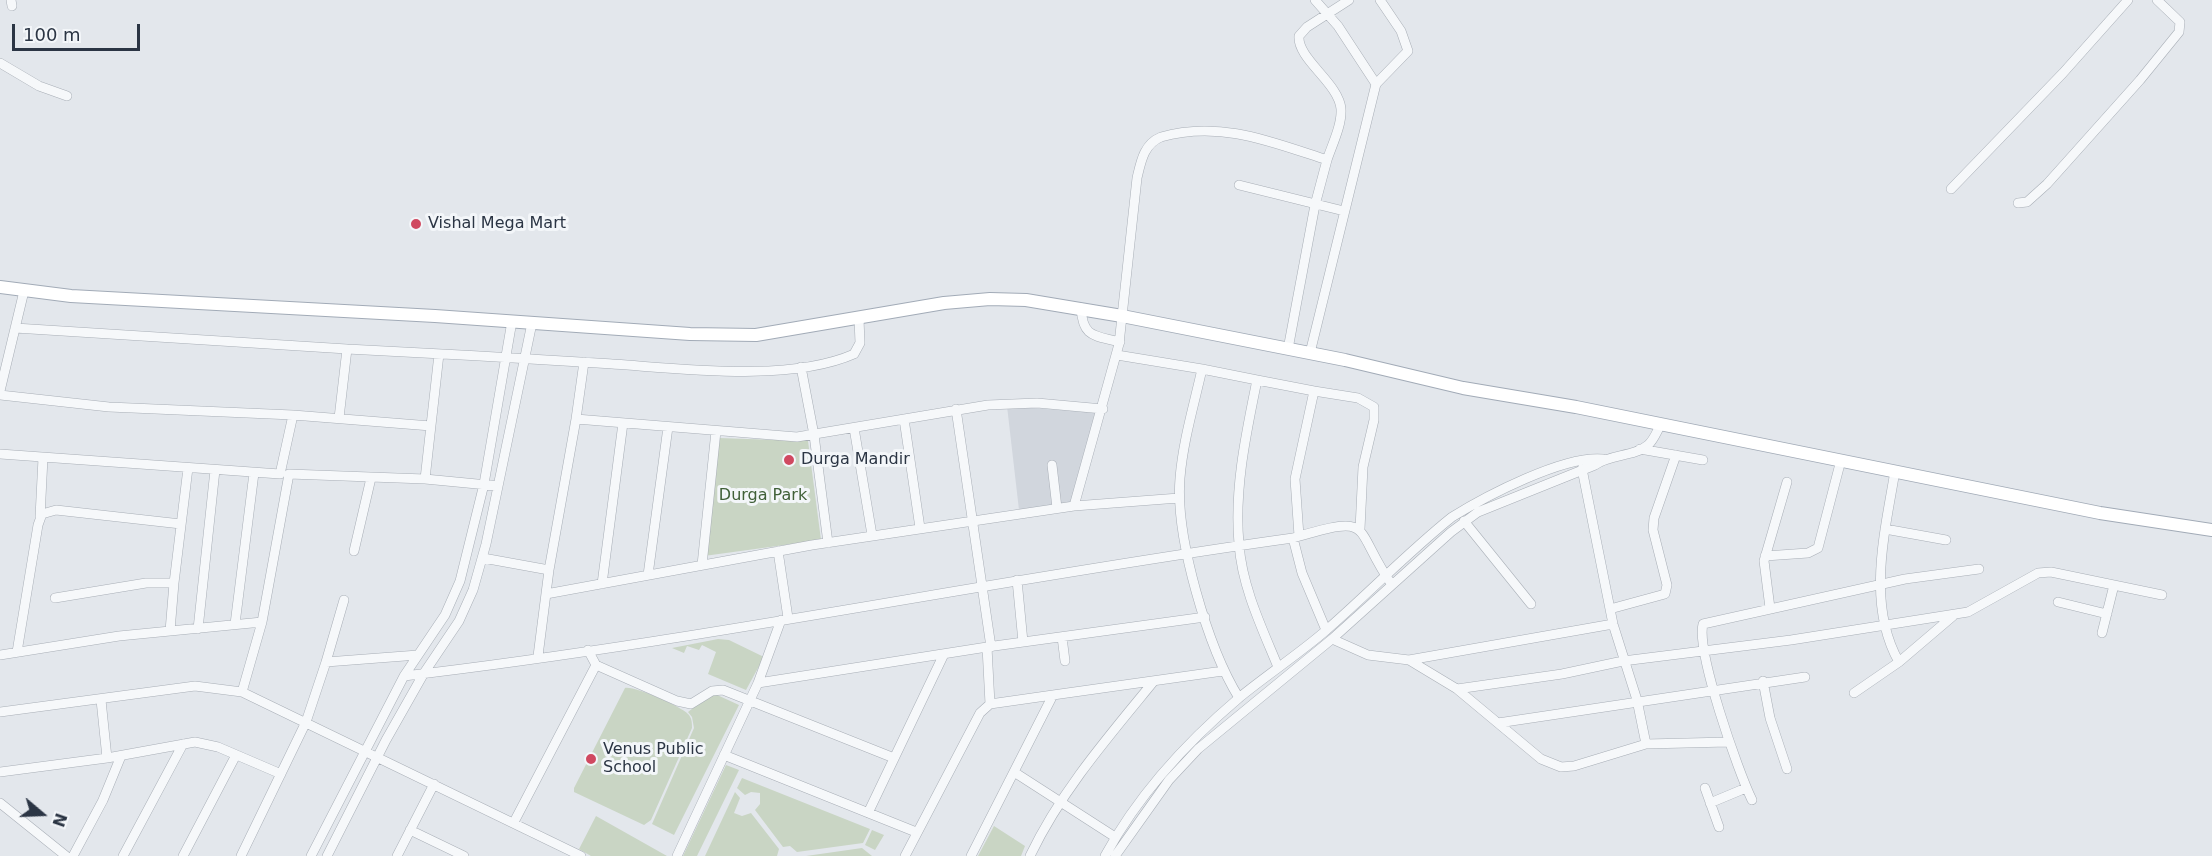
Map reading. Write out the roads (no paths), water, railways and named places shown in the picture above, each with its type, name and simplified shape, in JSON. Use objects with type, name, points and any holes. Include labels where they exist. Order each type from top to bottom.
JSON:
[{"type":"main road","points":[[0,287],[71,296],[512,321],[690,334],[756,335],[944,303],[990,299],[1026,300],[1081,308],[1310,353],[1463,388],[1661,424],[2100,513],[2212,530]]},
{"type":"street","points":[[1315,0],[1328,13],[1376,84]]},
{"type":"street","points":[[1288,349],[1315,205],[1340,120],[1339,102],[1298,41],[1302,32],[1349,0]]},
{"type":"street","points":[[1310,353],[1376,84],[1408,51],[1401,31],[1380,0]]},
{"type":"street","points":[[1950,189],[2063,72],[2128,0]]},
{"type":"street","points":[[2018,203],[2027,202],[2047,184],[2140,80],[2179,32],[2180,22],[2157,0]]},
{"type":"street","points":[[0,63],[39,86],[67,96]]},
{"type":"street","points":[[1074,506],[1120,342],[1137,178],[1144,153],[1155,139],[1185,131],[1222,130],[1251,135],[1327,160]]},
{"type":"street","points":[[1239,185],[1344,212]]},
{"type":"street","points":[[24,291],[15,328],[3,357],[0,393],[109,407],[292,415],[431,426]]},
{"type":"street","points":[[1081,308],[1082,326],[1089,334],[1120,342]]},
{"type":"street","points":[[15,328],[736,370],[801,367],[854,354],[860,343],[859,318]]},
{"type":"street","points":[[310,856],[404,676],[452,601],[468,555],[484,484],[512,321]]},
{"type":"street","points":[[327,856],[377,757],[424,673],[462,614],[483,558],[532,323]]},
{"type":"street","points":[[339,418],[347,349]]},
{"type":"street","points":[[425,479],[439,354]]},
{"type":"street","points":[[1117,355],[1358,398],[1374,407],[1374,420],[1363,467],[1360,529]]},
{"type":"street","points":[[538,657],[549,570],[584,362]]},
{"type":"street","points":[[801,367],[814,435],[828,543]]},
{"type":"street","points":[[1202,369],[1182,459],[1179,498],[1187,554],[1205,616],[1223,671],[1239,698]]},
{"type":"street","points":[[1257,380],[1240,467],[1239,545],[1245,577],[1278,667]]},
{"type":"street","points":[[1314,391],[1295,479],[1296,537],[1302,573],[1326,630]]},
{"type":"street","points":[[576,419],[783,436],[814,435],[956,409],[1013,403],[1103,409]]},
{"type":"street","points":[[956,409],[983,585],[989,647],[990,705]]},
{"type":"street","points":[[242,692],[262,622],[292,415]]},
{"type":"street","points":[[904,419],[920,528]]},
{"type":"street","points":[[602,584],[623,423]]},
{"type":"street","points":[[1115,856],[1169,780],[1198,749],[1332,639],[1464,521],[1478,512],[1582,470],[1603,459],[1640,449],[1648,445],[1661,424]]},
{"type":"street","points":[[648,575],[668,427]]},
{"type":"street","points":[[854,428],[872,536]]},
{"type":"street","points":[[702,565],[716,431]]},
{"type":"street","points":[[1640,449],[1703,460]]},
{"type":"street","points":[[0,454],[254,473],[425,479],[498,486]]},
{"type":"street","points":[[1610,609],[1665,594],[1667,585],[1653,530],[1654,518],[1676,455]]},
{"type":"street","points":[[17,652],[40,517],[43,458]]},
{"type":"street","points":[[1105,856],[1115,837],[1168,768],[1239,698],[1326,630],[1452,516],[1476,502],[1568,464],[1592,458],[1603,459]]},
{"type":"street","points":[[1765,556],[1808,553],[1818,548],[1841,460]]},
{"type":"street","points":[[1052,465],[1057,508]]},
{"type":"street","points":[[170,631],[188,468]]},
{"type":"street","points":[[198,628],[215,470]]},
{"type":"street","points":[[1582,470],[1613,624],[1637,700],[1646,744]]},
{"type":"street","points":[[1895,471],[1880,558],[1886,625],[1899,662]]},
{"type":"street","points":[[235,624],[254,473]]},
{"type":"street","points":[[354,551],[371,478]]},
{"type":"street","points":[[1770,608],[1764,575],[1765,556],[1787,482]]},
{"type":"street","points":[[546,594],[778,551],[972,520],[1074,506],[1179,498]]},
{"type":"street","points":[[40,517],[45,512],[56,510],[182,524]]},
{"type":"street","points":[[1464,521],[1531,604]]},
{"type":"street","points":[[404,676],[588,650],[983,585],[1296,537],[1343,525],[1360,529],[1367,537],[1392,585]]},
{"type":"street","points":[[1885,529],[1946,540]]},
{"type":"street","points":[[677,856],[758,683],[784,619],[778,551]]},
{"type":"street","points":[[483,558],[549,570]]},
{"type":"street","points":[[1752,800],[1728,742],[1705,652],[1702,628],[1706,622],[1881,584],[1979,569]]},
{"type":"street","points":[[1457,689],[1562,674],[1623,661],[1705,652],[1955,614],[1983,606],[2038,573],[2051,572],[2162,595]]},
{"type":"street","points":[[1017,580],[1023,642]]},
{"type":"street","points":[[55,598],[146,583],[174,583]]},
{"type":"street","points":[[2102,633],[2114,585]]},
{"type":"street","points":[[241,856],[306,722],[344,600]]},
{"type":"street","points":[[2058,602],[2107,614]]},
{"type":"street","points":[[1854,693],[1899,662],[1955,614]]},
{"type":"street","points":[[758,683],[1205,616]]},
{"type":"street","points":[[0,655],[119,636],[262,622]]},
{"type":"street","points":[[1332,639],[1368,656],[1409,660],[1613,624]]},
{"type":"street","points":[[1062,637],[1065,661]]},
{"type":"street","points":[[588,650],[596,666],[686,704],[699,701],[718,689],[894,758]]},
{"type":"street","points":[[868,813],[944,654]]},
{"type":"street","points":[[326,662],[418,655]]},
{"type":"street","points":[[1409,660],[1457,689],[1540,759],[1561,767],[1574,766],[1646,744],[1728,742]]},
{"type":"street","points":[[514,822],[596,666]]},
{"type":"street","points":[[904,856],[980,713],[990,705],[1223,671]]},
{"type":"street","points":[[1498,723],[1805,676]]},
{"type":"street","points":[[1030,856],[1060,802],[1099,748],[1154,681]]},
{"type":"street","points":[[1762,681],[1770,718],[1787,769]]},
{"type":"street","points":[[0,712],[195,686],[242,692],[581,856]]},
{"type":"street","points":[[971,856],[1053,695]]},
{"type":"street","points":[[101,700],[107,758]]},
{"type":"street","points":[[0,772],[121,756],[183,744],[205,744],[236,754],[281,774]]},
{"type":"street","points":[[123,856],[183,744]]},
{"type":"street","points":[[183,856],[236,754]]},
{"type":"street","points":[[724,755],[916,832]]},
{"type":"street","points":[[73,856],[103,800],[121,756]]},
{"type":"street","points":[[1014,772],[1115,837]]},
{"type":"street","points":[[397,856],[434,784]]},
{"type":"street","points":[[1706,788],[1719,827]]},
{"type":"street","points":[[1710,803],[1746,788]]},
{"type":"street","points":[[0,803],[66,856]]},
{"type":"street","points":[[410,830],[464,856]]},
{"type":"place","name":"Vishal Mega Mart","points":[[416,224]]},
{"type":"place","name":"Durga Mandir","points":[[789,460]]},
{"type":"place","name":"Venus Public School","points":[[591,759]]},
{"type":"park label","name":"Durga Park","points":[[763,496]]}]
